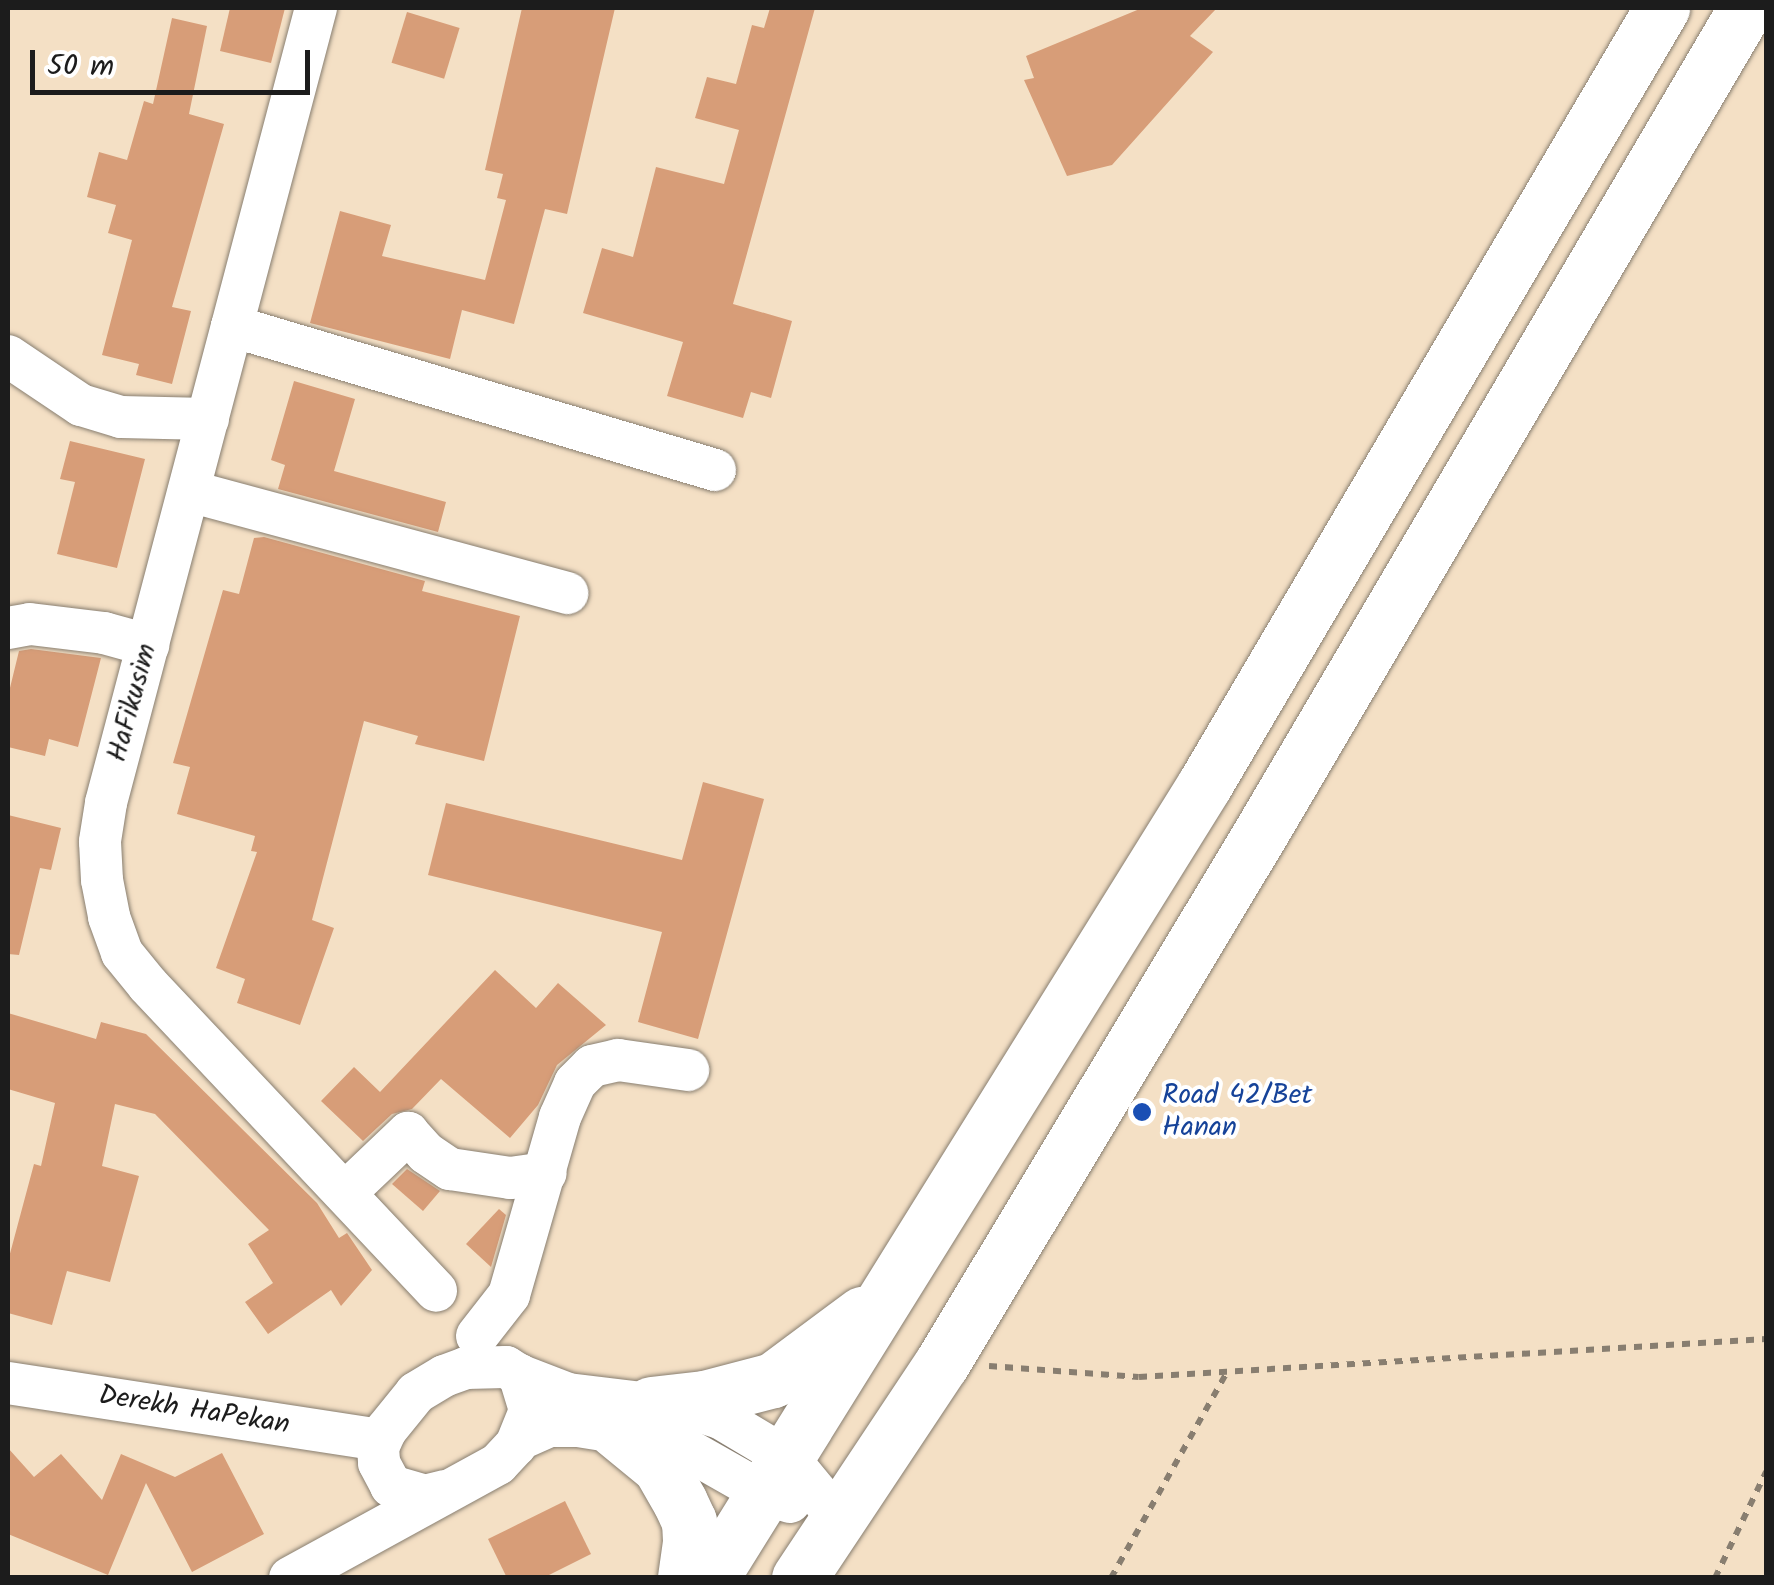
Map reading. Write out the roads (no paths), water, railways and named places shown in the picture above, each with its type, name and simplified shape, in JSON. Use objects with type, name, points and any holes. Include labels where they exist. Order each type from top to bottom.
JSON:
[{"type":"highway","points":[[712,1578],[1205,784],[1662,8]]},
{"type":"highway","points":[[798,1578],[942,1363],[1270,817],[1746,8]]},
{"type":"highway","points":[[685,1578],[689,1521],[633,1417],[773,1380],[850,1326],[897,1282]]},
{"type":"street","name":"HaFikusim","points":[[316,8],[148,644],[100,842],[109,917],[122,952],[148,984],[513,1371]]},
{"type":"street","points":[[232,326],[715,470]]},
{"type":"street","points":[[8,356],[81,405],[121,418],[208,420]]},
{"type":"street","points":[[189,492],[566,592]]},
{"type":"street","points":[[8,628],[30,624],[104,633],[148,644]]},
{"type":"street","points":[[477,1336],[508,1295],[560,1117],[574,1083],[592,1066],[618,1060],[688,1070]]},
{"type":"street","points":[[346,1192],[408,1132],[426,1153],[450,1170],[510,1178],[546,1173]]},
{"type":"street","name":"HaFikusim","points":[[436,1291],[449,1316],[450,1336],[436,1380]]},
{"type":"street","points":[[336,1554],[365,1509],[380,1452],[400,1410],[436,1380],[466,1368],[513,1371],[633,1417]]},
{"type":"street","points":[[290,1578],[498,1464],[520,1439],[530,1410],[513,1371]]},
{"type":"street","name":"Derekh HaPekan","points":[[8,1383],[380,1452]]},
{"type":"street","points":[[520,1439],[550,1426],[692,1409],[722,1419],[778,1477],[836,1516]]},
{"type":"street","points":[[380,1452],[391,1486],[425,1496],[445,1491]]},
{"type":"place","name":"Road 42/Bet Hanan","points":[[1142,1112]]}]
